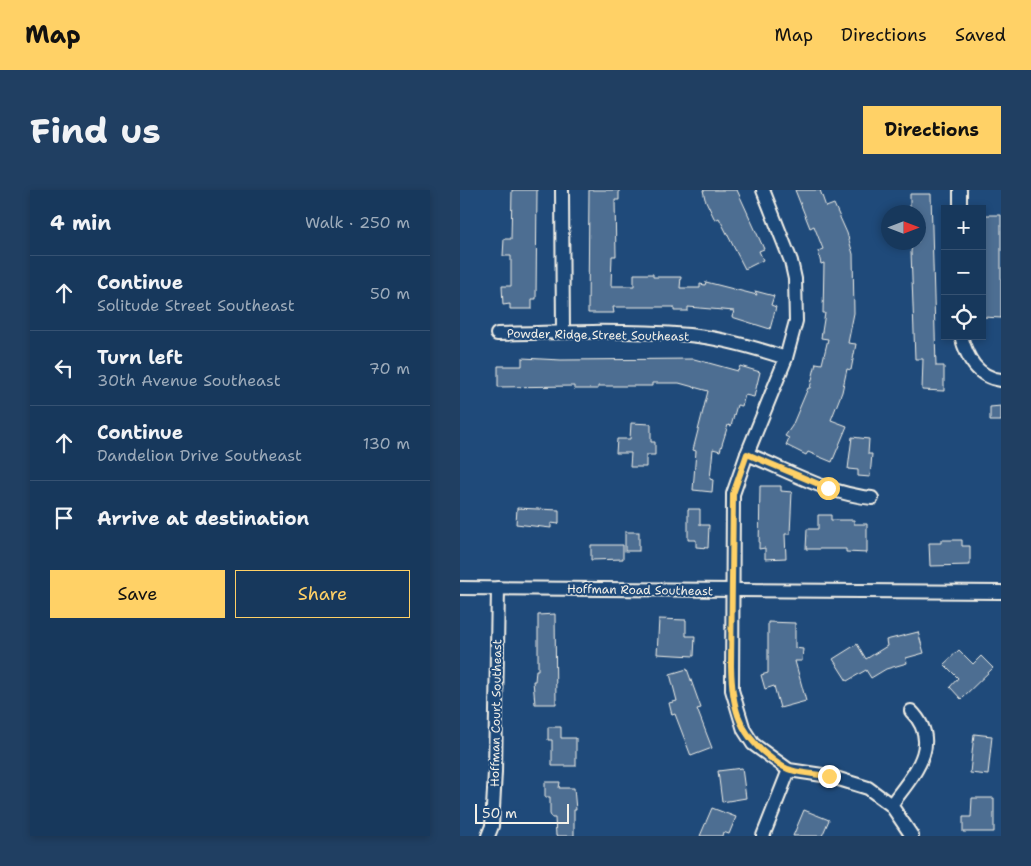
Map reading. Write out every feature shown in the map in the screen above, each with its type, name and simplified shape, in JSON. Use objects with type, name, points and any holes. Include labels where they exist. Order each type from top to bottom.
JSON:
[{"type":"street","points":[[562,190],[563,332]]},
{"type":"street","points":[[763,190],[783,239],[795,279],[796,321],[786,358],[733,494],[732,690],[738,716],[753,744],[788,770],[851,781],[868,788],[891,805],[912,836]]},
{"type":"street","points":[[960,190],[960,205]]},
{"type":"street","name":"Powder Ridge Street Southeast","points":[[497,334],[563,332],[690,335],[786,358]]},
{"type":"street","points":[[963,340],[966,354],[978,372],[993,380],[1001,380]]},
{"type":"street","points":[[747,454],[828,488],[854,496],[872,498]]},
{"type":"street","name":"Hoffman Road Southeast","points":[[460,588],[1001,592]]},
{"type":"street","name":"Hoffman Court Southeast","points":[[488,836],[492,826],[495,772],[498,588]]},
{"type":"street","points":[[891,805],[920,766],[926,737],[918,718],[910,711]]},
{"type":"street","points":[[763,836],[788,770]]},
{"type":"building","points":[[512,190],[537,190],[536,299],[532,299],[532,309],[510,309],[510,304],[503,305],[502,286],[511,286],[511,256],[503,256],[504,239],[511,239]]},
{"type":"building","points":[[589,190],[619,190],[619,200],[615,200],[616,256],[612,256],[611,286],[634,286],[634,274],[653,274],[653,277],[681,277],[680,288],[700,288],[700,284],[705,285],[706,282],[757,295],[755,291],[774,296],[771,305],[776,307],[770,329],[732,317],[734,311],[688,307],[688,311],[674,311],[674,307],[613,307],[614,313],[588,313]]},
{"type":"building","points":[[703,190],[737,190],[764,249],[759,251],[763,260],[745,269],[719,218],[715,220]]},
{"type":"building","points":[[795,190],[820,190],[826,207],[834,204],[847,233],[853,254],[854,313],[848,343],[856,344],[851,370],[847,369],[842,392],[831,420],[847,426],[832,462],[808,452],[806,455],[786,445],[789,438],[785,436],[792,426],[808,388],[810,388],[816,363],[822,364],[828,339],[821,338],[825,313],[823,313],[824,263],[821,264],[818,251],[823,249],[814,226],[810,228]]},
{"type":"building","points":[[910,194],[931,194],[936,366],[944,366],[944,391],[922,390],[923,359],[915,359],[911,252],[911,250],[926,250],[926,205],[910,205]]},
{"type":"building","points":[[986,215],[1001,215],[1001,318],[986,317]]},
{"type":"building","points":[[522,358],[561,360],[694,359],[738,371],[740,366],[760,372],[754,397],[745,395],[742,406],[737,405],[731,426],[728,425],[720,451],[713,449],[710,479],[713,480],[712,492],[693,490],[696,451],[693,450],[708,391],[679,383],[652,383],[652,386],[598,386],[598,389],[574,389],[574,386],[498,387],[498,366],[522,366]]},
{"type":"building","points":[[1001,406],[1001,421],[990,421],[990,407]]},
{"type":"building","points":[[631,423],[651,424],[651,442],[655,442],[655,455],[646,455],[646,467],[630,467],[631,453],[616,453],[617,439],[630,439]]},
{"type":"building","points":[[852,437],[869,439],[868,454],[872,454],[870,477],[858,476],[858,470],[848,469]]},
{"type":"building","points":[[760,486],[781,486],[781,491],[792,492],[790,534],[785,534],[786,558],[765,559],[765,548],[759,549]]},
{"type":"building","points":[[517,508],[559,510],[559,524],[551,523],[551,528],[516,524]]},
{"type":"building","points":[[688,509],[700,509],[700,525],[709,525],[708,548],[696,547],[696,540],[688,540]]},
{"type":"building","points":[[818,515],[831,515],[831,520],[854,520],[854,524],[867,524],[867,553],[846,552],[846,549],[806,549],[807,529],[818,529]]},
{"type":"building","points":[[625,532],[639,532],[639,551],[625,551]]},
{"type":"building","points":[[941,540],[962,540],[962,546],[970,546],[970,565],[930,566],[929,543],[941,543]]},
{"type":"building","points":[[591,545],[623,545],[623,559],[591,560]]},
{"type":"building","points":[[555,614],[556,704],[535,704],[533,681],[535,681],[536,670],[538,670],[538,615]]},
{"type":"building","points":[[659,619],[686,620],[686,636],[695,636],[694,656],[657,654]]},
{"type":"building","points":[[768,622],[795,623],[795,648],[803,649],[802,661],[795,661],[806,701],[780,708],[774,686],[765,689],[761,675],[768,673]]},
{"type":"building","points":[[918,632],[924,653],[906,658],[907,663],[886,669],[871,678],[866,670],[847,681],[833,659],[857,644],[866,659],[887,646],[886,640]]},
{"type":"building","points":[[959,650],[973,664],[981,656],[993,668],[961,699],[950,687],[958,678],[944,664]]},
{"type":"building","points":[[687,669],[701,708],[697,709],[712,748],[691,756],[675,714],[672,715],[669,703],[677,701],[670,674]]},
{"type":"building","points":[[548,727],[561,727],[561,738],[576,738],[576,766],[552,766],[552,740],[548,740]]},
{"type":"building","points":[[974,734],[992,736],[988,775],[970,773]]},
{"type":"building","points":[[742,768],[746,798],[722,802],[718,771]]},
{"type":"building","points":[[545,782],[560,782],[559,788],[574,788],[576,810],[574,810],[574,836],[556,836],[555,818],[552,818],[550,814],[550,797],[545,797]]},
{"type":"building","points":[[972,798],[994,798],[994,832],[963,832],[963,817],[971,817]]},
{"type":"building","points":[[712,808],[736,817],[729,834],[723,832],[722,836],[700,836]]},
{"type":"building","points":[[804,810],[829,820],[822,836],[793,836]]},
{"type":"route","points":[[828,488],[747,454],[733,494],[731,666],[732,690],[738,716],[753,744],[788,770],[829,776]]}]
